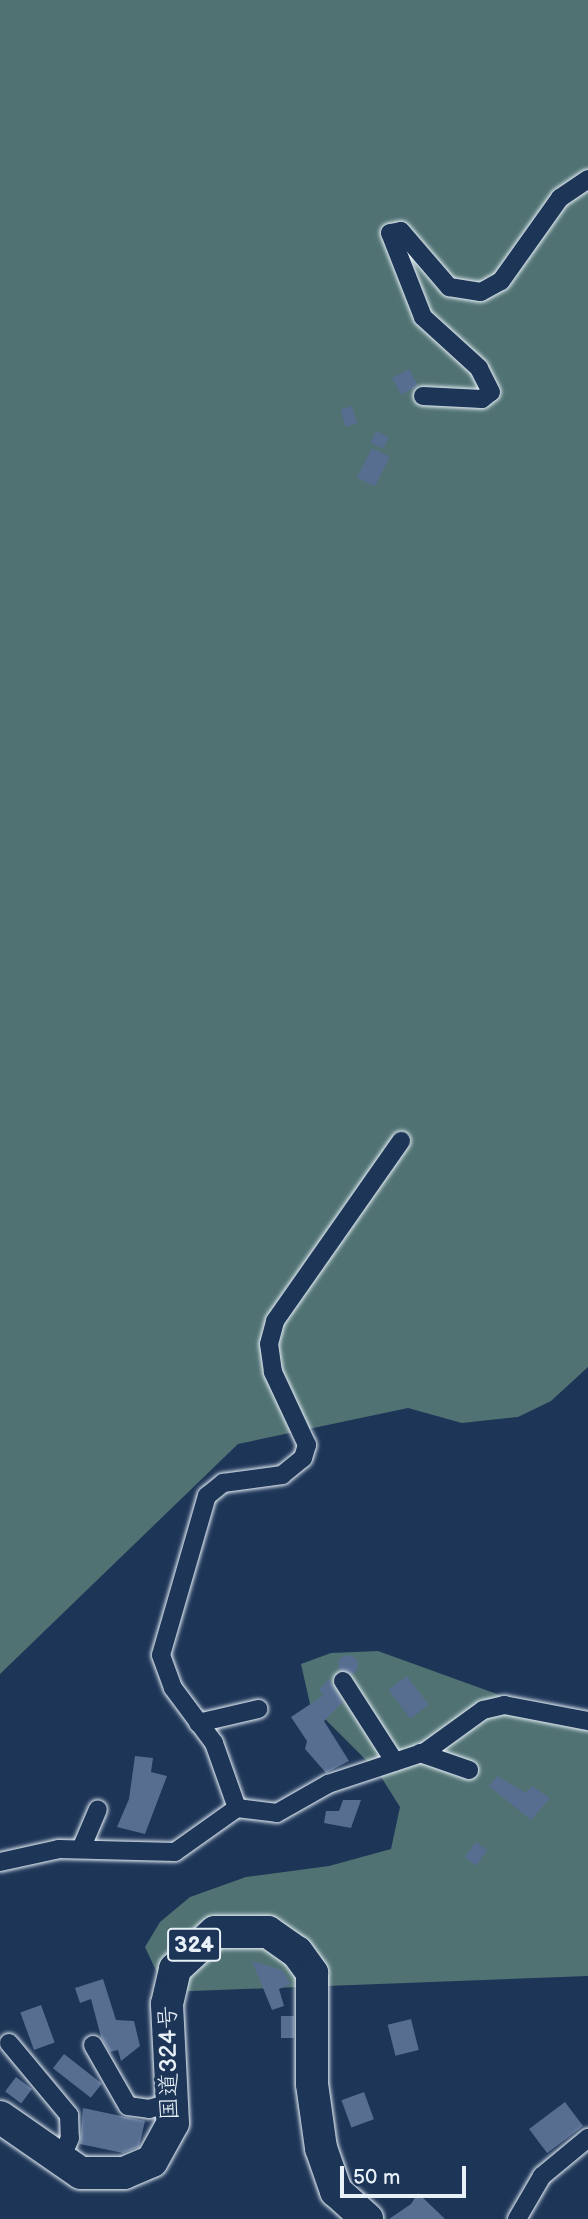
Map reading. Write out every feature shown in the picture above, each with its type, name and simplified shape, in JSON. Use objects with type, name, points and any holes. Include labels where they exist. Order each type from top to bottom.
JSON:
[{"type":"highway","name":"国道324号","points":[[0,2117],[59,2163],[91,2175],[143,2166],[165,2144],[173,2102],[167,2004],[175,1969],[215,1932],[243,1927],[279,1937],[305,1960],[315,1984],[312,2084],[326,2167],[336,2191],[367,2219]]},
{"type":"street","points":[[423,396],[482,399],[491,392],[479,368],[423,317],[390,233],[401,231],[449,287],[481,292],[501,281],[571,186],[588,179]]},
{"type":"street","points":[[237,1808],[214,1743],[173,1688],[161,1655],[207,1496],[223,1483],[282,1475],[303,1458],[307,1445],[273,1372],[269,1344],[275,1321],[401,1141]]},
{"type":"street","points":[[343,1681],[395,1762]]},
{"type":"street","points":[[0,1862],[81,1849],[175,1853],[237,1808],[277,1813],[328,1784],[420,1753],[483,1710],[504,1705],[588,1721]]},
{"type":"street","points":[[198,1723],[258,1709]]},
{"type":"street","points":[[420,1753],[469,1770]]},
{"type":"street","points":[[81,1849],[98,1809]]},
{"type":"street","points":[[9,2043],[69,2115],[70,2138],[59,2163]]},
{"type":"street","points":[[93,2045],[128,2106],[149,2109],[173,2102]]},
{"type":"street","points":[[517,2219],[542,2176],[588,2138]]},
{"type":"green space","points":[[0,0],[588,0],[588,1367],[551,1401],[518,1417],[462,1423],[408,1408],[238,1444],[0,1674]]},
{"type":"green space","points":[[378,1651],[588,1727],[588,1976],[166,1992],[145,1947],[160,1922],[190,1897],[246,1877],[329,1866],[391,1849],[400,1807],[378,1772],[310,1704],[301,1664],[331,1653]]},
{"type":"building","points":[[409,369],[418,386],[401,395],[392,378]]},
{"type":"building","points":[[352,406],[357,423],[345,427],[340,409]]},
{"type":"building","points":[[376,431],[389,437],[383,449],[371,443]]},
{"type":"building","points":[[372,448],[390,457],[375,486],[357,477]]},
{"type":"building","points":[[348,1655],[355,1658],[358,1665],[355,1672],[348,1675],[341,1672],[338,1665],[341,1658]]},
{"type":"building","points":[[407,1676],[429,1705],[410,1719],[389,1690]]},
{"type":"building","points":[[329,1679],[343,1702],[324,1721],[349,1761],[326,1773],[305,1749],[307,1741],[291,1717],[324,1695],[319,1690]]},
{"type":"building","points":[[135,1756],[153,1758],[151,1772],[167,1776],[145,1834],[117,1827],[129,1799]]},
{"type":"building","points":[[497,1776],[526,1793],[532,1786],[550,1798],[531,1820],[489,1786]]},
{"type":"building","points":[[343,1800],[361,1800],[351,1828],[324,1823],[326,1811],[339,1811]]},
{"type":"building","points":[[476,1842],[487,1850],[476,1866],[465,1857]]},
{"type":"building","points":[[252,1961],[282,1970],[291,1984],[279,1989],[284,2006],[272,2010]]},
{"type":"building","points":[[103,1979],[116,2020],[134,2021],[140,2046],[121,2061],[118,2050],[110,2052],[101,2037],[91,1999],[80,2003],[75,1988]]},
{"type":"building","points":[[41,2005],[55,2043],[34,2050],[20,2013]]},
{"type":"building","points":[[281,2016],[294,2016],[294,2038],[281,2038]]},
{"type":"building","points":[[411,2019],[419,2050],[395,2056],[388,2025]]},
{"type":"building","points":[[64,2054],[102,2084],[91,2098],[53,2068]]},
{"type":"building","points":[[16,2077],[32,2089],[21,2103],[5,2091]]},
{"type":"building","points":[[364,2092],[374,2119],[351,2127],[341,2100]]},
{"type":"building","points":[[565,2102],[583,2126],[547,2153],[529,2129]]},
{"type":"building","points":[[83,2108],[145,2121],[139,2147],[123,2153],[80,2144]]},
{"type":"building","points":[[418,2193],[445,2219],[389,2219],[411,2204]]}]
